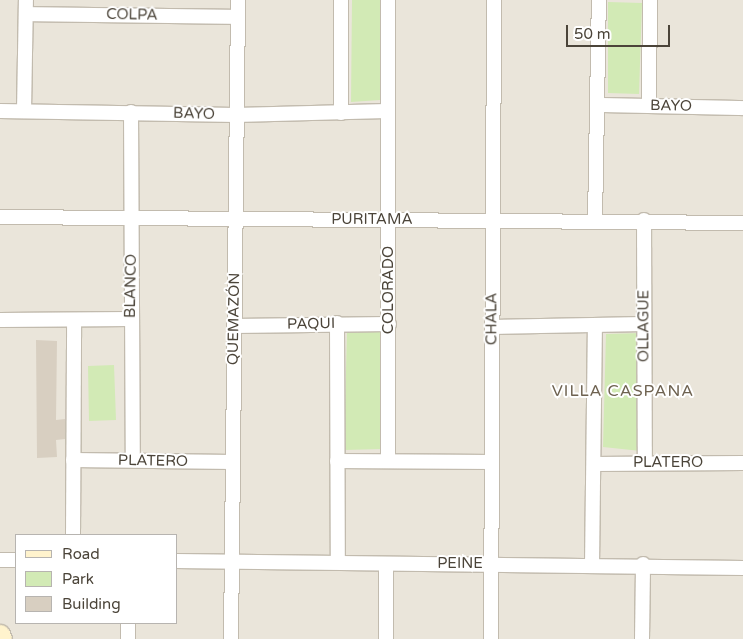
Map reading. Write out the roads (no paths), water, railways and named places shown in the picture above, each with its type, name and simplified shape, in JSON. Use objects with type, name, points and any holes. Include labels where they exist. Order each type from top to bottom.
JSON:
[{"type":"main road","points":[[0,634],[2,639]]},
{"type":"street","name":"QUEMAZÓN","points":[[231,639],[238,0]]},
{"type":"street","points":[[341,0],[341,113]]},
{"type":"street","name":"COLORADO","points":[[388,0],[388,460]]},
{"type":"street","name":"CHALA","points":[[491,639],[494,0]]},
{"type":"street","points":[[595,221],[599,0]]},
{"type":"street","points":[[649,106],[650,0]]},
{"type":"street","name":"COLPA","points":[[26,7],[237,17]]},
{"type":"street","points":[[24,111],[26,7]]},
{"type":"street","name":"BAYO","points":[[598,105],[743,108]]},
{"type":"street","name":"BAYO","points":[[0,110],[236,115],[387,111]]},
{"type":"street","name":"BLANCO","points":[[131,112],[130,318],[133,460]]},
{"type":"street","name":"PURITAMA","points":[[0,217],[235,220],[644,220],[743,223]]},
{"type":"street","name":"OLLAGUE","points":[[644,220],[645,462]]},
{"type":"street","points":[[0,320],[130,318]]},
{"type":"street","points":[[73,534],[74,320]]},
{"type":"street","points":[[337,323],[338,562]]},
{"type":"street","name":"PAQUI","points":[[234,326],[337,323],[388,324]]},
{"type":"street","points":[[492,328],[594,327],[644,324]]},
{"type":"street","points":[[592,565],[594,327]]},
{"type":"street","name":"PLATERO","points":[[73,460],[233,462]]},
{"type":"street","points":[[337,461],[492,462]]},
{"type":"street","name":"PLATERO","points":[[594,464],[645,462],[743,463]]},
{"type":"street","points":[[0,560],[15,560]]},
{"type":"street","name":"PEINE","points":[[178,561],[386,564],[643,564],[743,568]]},
{"type":"street","points":[[386,564],[386,639]]},
{"type":"street","points":[[642,639],[643,564]]},
{"type":"street","points":[[128,624],[128,639]]},
{"type":"district","name":"VILLA CASPANA","points":[[623,391]]}]
